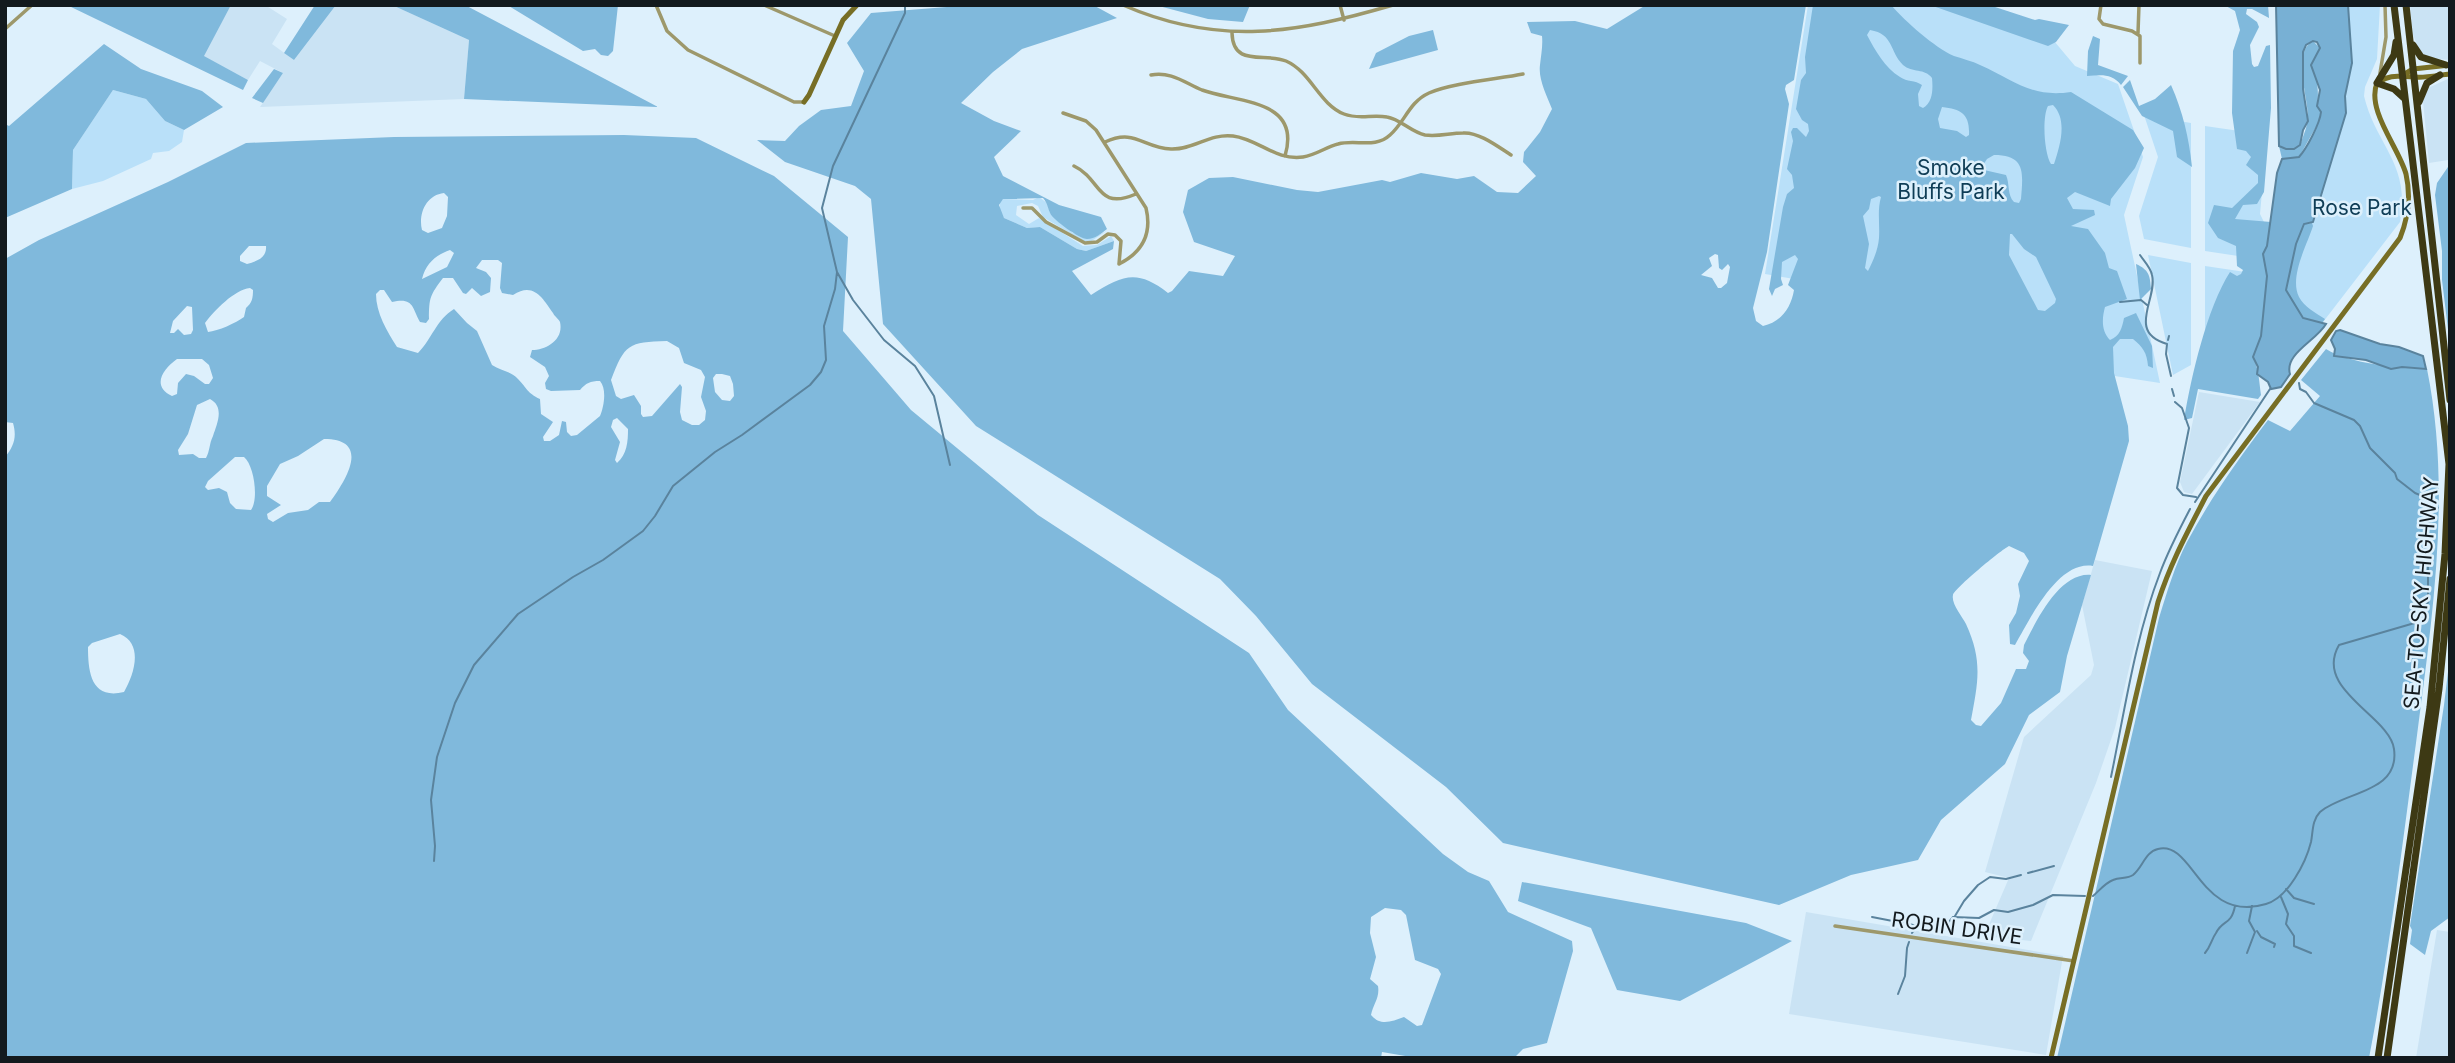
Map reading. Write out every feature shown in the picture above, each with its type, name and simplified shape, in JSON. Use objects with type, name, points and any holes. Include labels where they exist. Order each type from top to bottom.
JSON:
[{"type":"highway","name":"SEA-TO-SKY HIGHWAY","points":[[2378,1058],[2430,706],[2445,554],[2448,477],[2440,381],[2394,5]]},
{"type":"highway","points":[[2406,5],[2450,400]]},
{"type":"highway","points":[[2397,31],[2394,55],[2377,83],[2394,89],[2405,100]]},
{"type":"highway","points":[[2410,39],[2416,53],[2421,57],[2448,65]]},
{"type":"highway","points":[[2418,113],[2424,86],[2440,75]]},
{"type":"highway","name":"SEA-TO-SKY HIGHWAY","points":[[2387,1058],[2439,689],[2450,579]]},
{"type":"street","points":[[5,29],[32,5]]},
{"type":"street","points":[[656,5],[667,31],[688,50],[794,102],[804,102],[809,95],[842,20],[857,5]]},
{"type":"street","points":[[764,5],[835,36]]},
{"type":"street","points":[[1123,5],[1181,23],[1232,33],[1272,31],[1344,20],[1393,5]]},
{"type":"street","points":[[1340,5],[1344,20]]},
{"type":"street","points":[[2101,5],[2101,22],[2106,26],[2138,33]]},
{"type":"street","points":[[2139,5],[2140,63]]},
{"type":"street","points":[[2051,1058],[2158,602],[2180,543],[2206,496],[2391,252],[2404,227],[2408,187],[2402,163],[2374,99],[2386,37],[2385,5]]},
{"type":"street","points":[[1232,33],[1235,48],[1243,54],[1254,58],[1277,58],[1297,67],[1340,113],[1360,118],[1387,117],[1427,135],[1474,134],[1511,155]]},
{"type":"street","points":[[2377,83],[2388,76],[2448,65]]},
{"type":"street","points":[[2414,73],[2450,74]]},
{"type":"street","points":[[1105,142],[1116,137],[1131,136],[1164,148],[1181,149],[1218,136],[1231,136],[1285,156],[1314,155],[1345,143],[1381,141],[1392,133],[1413,104],[1432,92],[1523,74]]},
{"type":"street","points":[[1151,75],[1171,76],[1206,91],[1269,108],[1280,117],[1286,128],[1288,143],[1285,156]]},
{"type":"street","points":[[1023,208],[1032,208],[1046,222],[1084,243],[1097,242],[1108,234],[1115,234],[1121,241],[1119,264],[1128,259],[1146,239],[1149,219],[1146,208],[1105,142],[1086,121],[1063,113]]},
{"type":"street","points":[[1074,166],[1084,172],[1099,192],[1109,198],[1122,199],[1136,194]]},
{"type":"street","name":"ROBIN DRIVE","points":[[1835,926],[2074,961]]},
{"type":"shaded area","points":[[231,5],[265,5],[287,19],[272,44],[294,60],[336,5],[392,5],[469,40],[464,99],[260,107],[283,73],[260,61],[248,80],[203,56]]},
{"type":"shaded area","points":[[2276,5],[2348,5],[2352,63],[2345,96],[2346,113],[2313,222],[2304,224],[2296,244],[2286,290],[2303,318],[2326,324],[2296,354],[2289,367],[2290,374],[2281,387],[2271,389],[2268,382],[2257,374],[2258,367],[2253,357],[2261,336],[2267,276],[2263,254],[2267,246],[2277,173],[2282,159],[2299,157],[2302,153],[2316,129],[2321,112],[2317,106],[2320,90],[2311,65],[2320,48],[2317,42],[2313,41],[2306,45],[2303,52],[2303,89],[2308,121],[2300,145],[2294,149],[2279,146]]},
{"type":"shaded area","points":[[2410,5],[2450,5],[2450,60],[2428,58],[2420,51],[2413,35]]},
{"type":"shaded area","points":[[2450,78],[2450,157],[2448,160],[2429,163],[2423,101],[2428,88]]},
{"type":"shaded area","points":[[2336,331],[2423,356],[2426,369],[2391,369],[2366,360],[2334,356],[2335,349],[2331,340]]},
{"type":"shaded area","points":[[2199,392],[2260,402],[2192,494],[2184,492],[2180,482]]},
{"type":"shaded area","points":[[2095,560],[2152,571],[2115,728],[2096,783],[2031,941],[1984,936],[2009,878],[1985,872],[2024,737],[2091,675],[2094,665],[2082,605]]},
{"type":"shaded area","points":[[1806,912],[2063,956],[2046,1055],[1789,1014]]},
{"type":"shaded area","points":[[2437,930],[2450,932],[2450,1058],[2416,1058]]},
{"type":"green space","points":[[231,5],[204,56],[248,80],[243,90],[69,6]]},
{"type":"green space","points":[[315,5],[336,5],[294,60],[284,53]]},
{"type":"green space","points":[[392,5],[465,5],[658,107],[464,99],[469,40]]},
{"type":"green space","points":[[507,5],[618,5],[613,51],[608,56],[601,55],[595,49],[583,51]]},
{"type":"green space","points":[[972,5],[1093,5],[1117,18],[1022,49],[961,103],[994,121],[1021,131],[994,157],[1003,176],[1059,205],[1101,217],[1107,229],[1096,237],[1087,239],[1073,233],[1056,220],[1043,198],[1003,199],[999,205],[1004,218],[1027,228],[1040,227],[1077,249],[1086,251],[1114,241],[1113,249],[1072,271],[1091,295],[1121,279],[1147,280],[1168,293],[1189,271],[1223,276],[1235,256],[1194,242],[1183,212],[1188,190],[1209,178],[1233,177],[1318,192],[1382,180],[1390,182],[1421,173],[1457,179],[1474,176],[1497,192],[1518,193],[1536,176],[1523,162],[1524,152],[1540,132],[1552,109],[1540,76],[1542,36],[1531,33],[1527,22],[1575,21],[1607,29],[1646,5],[1806,5],[1794,80],[1786,85],[1785,89],[1789,104],[1767,252],[1753,308],[1756,321],[1763,326],[1784,313],[1794,290],[1788,285],[1798,259],[1795,255],[1782,262],[1783,285],[1775,289],[1772,296],[1769,289],[1783,207],[1787,194],[1794,188],[1792,175],[1787,169],[1793,141],[1791,132],[1793,128],[1797,128],[1806,137],[1809,131],[1808,124],[1802,120],[1796,109],[1801,80],[1806,73],[1805,57],[1813,5],[1891,5],[1921,34],[1954,56],[2034,90],[2071,92],[2133,130],[2144,148],[2135,168],[2111,199],[2110,206],[2075,192],[2067,198],[2073,209],[2094,210],[2095,215],[2071,226],[2088,229],[2105,253],[2109,268],[2117,271],[2127,299],[2105,307],[2105,333],[2110,340],[2120,331],[2124,318],[2136,313],[2152,346],[2153,368],[2148,366],[2144,351],[2133,339],[2120,339],[2113,347],[2114,373],[2128,426],[2129,441],[2093,566],[2068,572],[2057,582],[2037,607],[2015,645],[2010,644],[2009,625],[2016,613],[2020,596],[2018,584],[2029,561],[2024,553],[2009,546],[1988,561],[1953,595],[1955,606],[1966,624],[1975,649],[1978,672],[1971,720],[1981,726],[2001,703],[2016,669],[2026,669],[2029,661],[2023,653],[2024,645],[2050,600],[2069,581],[2079,576],[2091,575],[2067,656],[2060,692],[2029,715],[2005,764],[1941,820],[1918,860],[1851,875],[1779,905],[1503,843],[1446,787],[1312,684],[1256,616],[1220,579],[976,426],[883,324],[871,199],[855,186],[785,162],[757,140],[785,141],[799,126],[821,110],[851,106],[864,71],[847,43],[871,13]],"holes":[[[1870,30],[1883,35],[1903,65],[1926,73],[1932,78],[1932,95],[1923,108],[1919,106],[1918,94],[1922,85],[1903,79],[1890,69],[1867,35]],[[2053,105],[2060,118],[2060,141],[2054,164],[2051,164],[2045,144],[2048,106]],[[1942,107],[1949,108],[1960,111],[1966,118],[1969,135],[1966,137],[1957,131],[1940,128],[1938,119]],[[1994,155],[2012,158],[2017,162],[2022,174],[2019,203],[2014,202],[2010,196],[2006,175],[1984,170],[1983,165]],[[1881,197],[1878,242],[1868,271],[1865,268],[1869,244],[1863,216],[1869,209],[1871,199]],[[2010,234],[2036,257],[2056,299],[2045,311],[2038,310],[2009,255]],[[1715,254],[1718,255],[1719,268],[1722,270],[1728,264],[1730,267],[1727,283],[1721,288],[1718,288],[1712,278],[1701,275],[1712,266],[1709,258]]]},
{"type":"green space","points":[[1155,5],[1250,5],[1243,22],[1208,19]]},
{"type":"green space","name":"Smoke Bluffs Park","points":[[1808,5],[1959,5],[2049,35],[2075,66],[2118,84],[2143,157],[2124,215],[2160,383],[1799,327],[1806,281],[1765,274]]},
{"type":"green space","points":[[1930,5],[1989,5],[2035,20],[2069,25],[2056,42],[2048,46]]},
{"type":"green space","points":[[2224,5],[2268,5],[2269,18],[2252,9],[2247,9],[2246,14],[2257,22],[2259,27],[2250,45],[2254,67],[2258,66],[2266,46],[2270,45],[2271,108],[2264,192],[2257,204],[2243,205],[2235,219],[2271,222],[2263,254],[2267,276],[2261,337],[2253,357],[2261,395],[2258,399],[2198,389],[2192,418],[2184,420],[2196,364],[2214,304],[2230,272],[2237,276],[2243,270],[2237,266],[2236,246],[2218,238],[2208,223],[2214,205],[2232,208],[2258,183],[2258,175],[2246,165],[2251,157],[2246,151],[2237,149],[2232,113],[2233,51],[2240,30],[2235,11]]},
{"type":"green space","name":"Rose Park","points":[[2344,5],[2380,5],[2377,59],[2364,96],[2376,129],[2397,170],[2402,202],[2400,222],[2320,326],[2301,319],[2286,276]]},
{"type":"green space","points":[[1433,30],[1438,50],[1369,69],[1376,53],[1409,36]]},
{"type":"green space","points":[[2093,36],[2100,39],[2098,65],[2128,76],[2121,85],[2110,77],[2087,76],[2088,51]]},
{"type":"green space","points":[[2313,41],[2320,48],[2316,71],[2317,106],[2321,118],[2299,157],[2282,159],[2279,146],[2286,149],[2300,145],[2307,125],[2308,110],[2302,66],[2303,55]]},
{"type":"green space","points":[[104,44],[141,69],[202,91],[223,107],[184,130],[165,121],[146,99],[113,90],[73,150],[72,189],[5,218],[5,124],[9,126]]},
{"type":"green space","points":[[274,69],[283,73],[263,103],[252,98]]},
{"type":"green space","points":[[2130,80],[2139,106],[2155,99],[2171,85],[2185,125],[2192,167],[2177,157],[2173,131],[2142,116],[2123,87]]},
{"type":"green space","points":[[113,90],[146,99],[165,121],[184,130],[182,142],[169,151],[153,153],[151,159],[103,181],[72,189],[73,150]]},
{"type":"green space","points":[[2144,115],[2191,123],[2191,248],[2144,239],[2139,216],[2158,157]]},
{"type":"green space","points":[[2205,126],[2267,135],[2260,214],[2266,226],[2258,259],[2205,251]]},
{"type":"green space","points":[[624,135],[696,138],[774,176],[848,237],[843,331],[911,410],[1038,515],[1249,653],[1288,710],[1443,854],[1468,872],[1489,881],[1508,912],[1572,941],[1573,951],[1547,1043],[1523,1049],[1514,1058],[1417,1058],[1382,1052],[1381,1058],[5,1058],[5,457],[13,445],[15,433],[13,423],[5,422],[5,259],[39,240],[168,182],[246,143],[394,137]],"holes":[[[444,193],[448,197],[447,216],[442,228],[428,233],[422,230],[421,224],[422,212],[428,201]],[[249,246],[266,246],[265,253],[258,260],[247,264],[240,261],[240,256]],[[450,250],[454,253],[447,267],[422,279],[426,268],[436,257]],[[482,260],[498,260],[502,263],[502,293],[513,295],[520,291],[532,291],[541,297],[559,321],[561,328],[557,339],[548,346],[532,350],[530,357],[545,367],[549,376],[545,383],[546,389],[580,390],[588,383],[600,381],[602,384],[604,398],[600,416],[577,435],[571,436],[567,432],[566,422],[562,421],[559,435],[550,441],[544,441],[543,437],[553,422],[541,414],[540,399],[515,376],[492,365],[477,331],[454,309],[443,319],[418,353],[397,347],[380,315],[376,294],[380,290],[384,290],[392,302],[408,302],[420,322],[426,323],[429,319],[431,297],[443,278],[453,278],[463,293],[466,294],[472,288],[481,296],[490,292],[491,278],[486,272],[476,268]],[[250,288],[253,290],[252,300],[244,317],[208,332],[205,323],[231,297]],[[187,306],[192,307],[191,334],[184,335],[178,329],[170,333],[173,321]],[[667,341],[679,348],[684,363],[701,370],[705,377],[701,397],[706,411],[705,420],[699,425],[682,420],[680,384],[652,416],[643,417],[641,406],[634,395],[621,399],[616,396],[611,380],[620,359],[636,344]],[[177,359],[202,359],[209,365],[213,378],[209,384],[205,384],[186,374],[178,383],[177,394],[172,396],[162,387],[161,377]],[[716,374],[730,376],[734,396],[730,401],[722,400],[715,392],[713,378]],[[210,399],[215,402],[219,416],[206,458],[193,454],[179,455],[178,450],[188,434],[197,405]],[[617,418],[628,429],[626,448],[617,463],[615,460],[620,442],[611,427],[613,420]],[[324,439],[338,441],[347,446],[351,453],[348,472],[330,502],[319,502],[308,510],[288,513],[273,522],[268,519],[267,514],[281,505],[267,496],[267,486],[280,464]],[[235,457],[244,457],[253,474],[255,498],[251,510],[236,509],[230,503],[227,492],[219,488],[208,490],[205,487],[208,481]],[[120,634],[127,639],[132,645],[135,660],[124,692],[104,692],[98,688],[91,674],[88,647],[92,643]],[[1385,908],[1401,910],[1406,915],[1415,960],[1438,969],[1441,974],[1422,1025],[1417,1026],[1404,1017],[1383,1022],[1371,1015],[1378,994],[1378,986],[1370,979],[1376,957],[1370,933],[1371,917]]]},
{"type":"green space","points":[[2450,164],[2450,346],[2435,195],[2437,183]]},
{"type":"green space","points":[[1039,197],[1047,203],[1050,213],[1073,233],[1099,235],[1108,230],[1090,242],[1083,241],[1043,217],[1038,206],[1032,203],[1017,206],[1016,215],[1029,224],[1039,218],[1083,246],[1097,245],[1111,236],[1114,241],[1086,251],[1077,249],[1040,227],[1027,228],[1004,218],[1000,211],[1000,201],[1003,199],[1033,200]]},
{"type":"green space","points":[[2312,223],[2297,271],[2296,289],[2304,304],[2325,319],[2322,323],[2303,318],[2286,290],[2296,244],[2304,224]]},
{"type":"green space","points":[[2148,255],[2191,263],[2191,365],[2173,375]]},
{"type":"green space","points":[[2136,264],[2144,268],[2151,284],[2151,289],[2140,300]]},
{"type":"green space","points":[[2205,266],[2259,274],[2205,344]]},
{"type":"green space","points":[[2326,349],[2361,362],[2427,369],[2438,462],[2437,556],[2428,650],[2395,901],[2369,1058],[2057,1058],[2159,618],[2175,569],[2205,510],[2268,420],[2290,431],[2320,396],[2301,380]]},
{"type":"green space","points":[[2450,655],[2450,917],[2431,931],[2425,955],[2410,944],[2410,926]]},
{"type":"green space","points":[[1522,882],[1746,923],[1792,941],[1680,1001],[1617,990],[1591,928],[1518,901]]},
{"type":"waterway","points":[[905,5],[905,13],[833,166],[822,208],[837,272],[853,300],[884,340],[915,366],[934,396],[950,465]]},
{"type":"waterway","points":[[2140,255],[2149,267],[2153,284],[2146,314],[2148,332],[2155,339],[2167,344],[2166,354],[2171,376]]},
{"type":"waterway","points":[[434,861],[431,800],[437,757],[455,703],[474,665],[518,614],[643,531],[673,486],[715,452],[810,385],[821,372],[826,360],[824,326],[837,272]]},
{"type":"waterway","points":[[2120,302],[2141,300],[2147,305]]},
{"type":"waterway","points":[[2168,340],[2169,336]]},
{"type":"waterway","points":[[2299,383],[2300,389],[2306,392],[2314,403],[2354,420],[2360,426],[2370,448],[2395,473],[2397,479],[2415,493],[2432,500],[2438,508]]},
{"type":"waterway","points":[[2172,389],[2174,396]]},
{"type":"waterway","points":[[2195,502],[2270,389]]},
{"type":"waterway","points":[[2175,402],[2182,408],[2189,428],[2177,488],[2183,495],[2196,497]]},
{"type":"waterway","points":[[2093,896],[2110,881],[2133,875],[2150,853],[2158,849],[2170,850],[2181,857],[2212,893],[2226,903],[2244,907],[2266,904],[2282,895],[2295,878],[2309,850],[2317,815],[2331,805],[2380,783],[2388,774],[2394,763],[2394,749],[2389,737],[2344,689],[2336,676],[2334,661],[2339,645],[2418,622],[2428,602],[2428,530],[2433,504]]},
{"type":"waterway","points":[[2111,777],[2131,674],[2151,598],[2163,565],[2190,509]]},
{"type":"waterway","points":[[2028,873],[2054,866]]},
{"type":"waterway","points":[[1955,916],[1978,885],[1990,877],[2006,879],[2021,875]]},
{"type":"waterway","points":[[2286,889],[2294,898],[2314,904]]},
{"type":"waterway","points":[[1872,917],[1939,930],[1953,917],[1979,918],[1994,910],[2008,912],[2033,905],[2053,895],[2085,896]]},
{"type":"waterway","points":[[2281,897],[2288,914],[2286,924],[2294,936],[2294,946],[2311,953]]},
{"type":"waterway","points":[[2205,953],[2219,929],[2231,917],[2235,906]]},
{"type":"waterway","points":[[2247,953],[2255,932],[2249,921],[2252,906]]},
{"type":"waterway","points":[[1912,933],[1917,926]]},
{"type":"waterway","points":[[2257,931],[2261,937],[2275,944],[2274,947]]},
{"type":"waterway","points":[[1898,994],[1905,976],[1909,942]]}]
